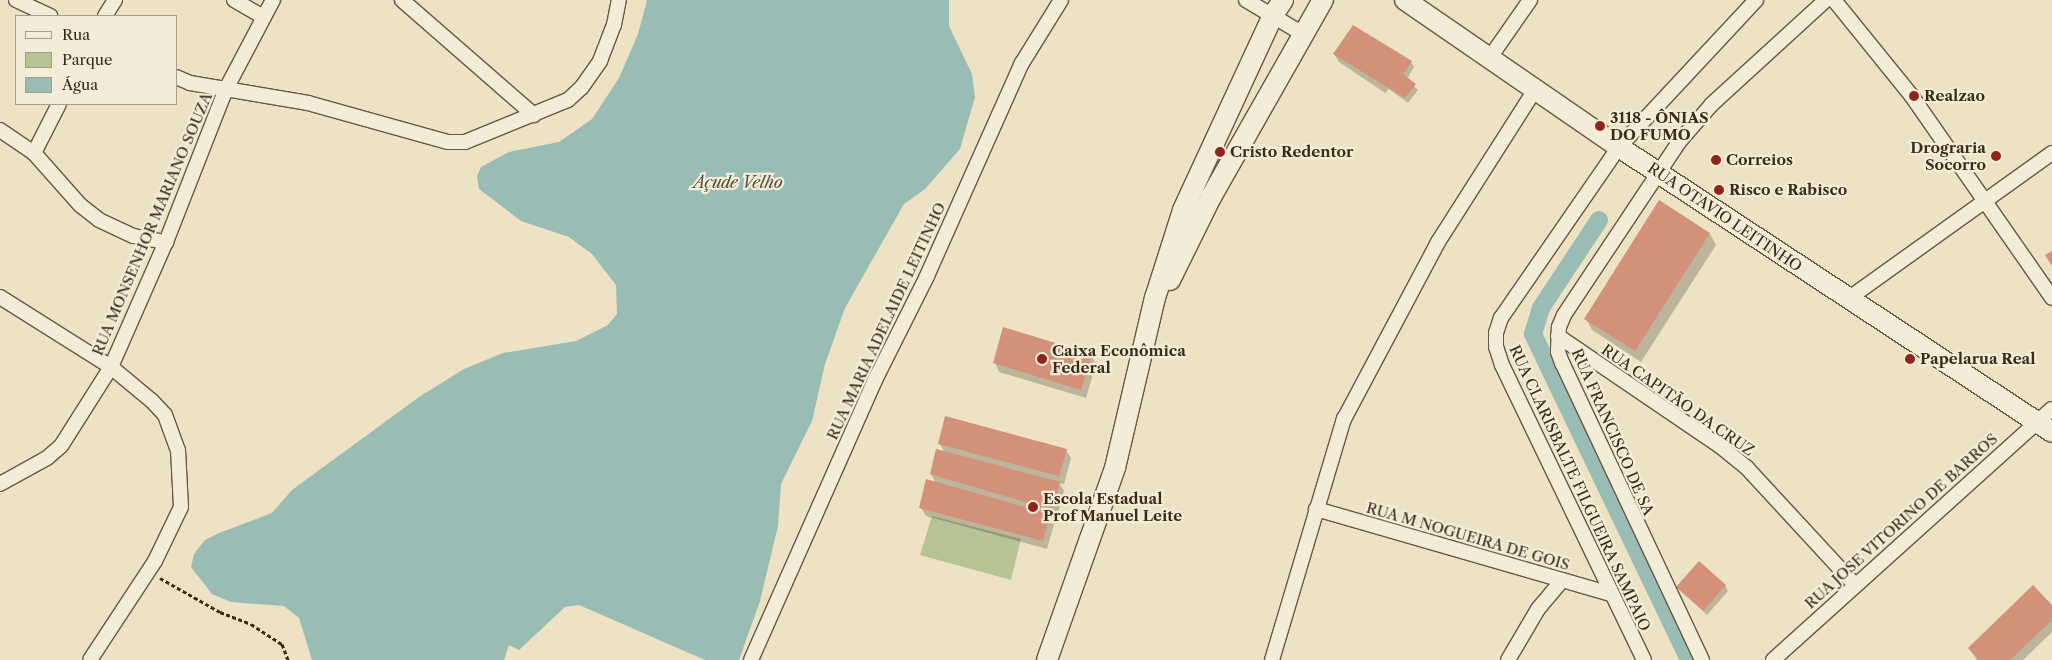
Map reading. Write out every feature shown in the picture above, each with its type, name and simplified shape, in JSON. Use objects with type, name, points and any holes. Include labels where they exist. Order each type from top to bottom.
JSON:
[{"type":"main road","points":[[1149,322],[1233,159],[1323,0]]},
{"type":"main road","name":"RUA OTAVIO LEITINHO","points":[[1405,0],[1619,147],[1848,299],[2048,423]]},
{"type":"main road","points":[[1047,660],[1115,468],[1149,322],[1172,241],[1211,145],[1278,8]]},
{"type":"main road","points":[[1242,80],[1270,92]]},
{"type":"main road","points":[[1211,145],[1233,159]]},
{"type":"street","points":[[16,0],[48,15]]},
{"type":"street","points":[[106,15],[115,0]]},
{"type":"street","points":[[234,0],[262,17]]},
{"type":"street","name":"RUA MONSENHOR MARIANO SOUZA","points":[[0,484],[47,458],[61,446],[110,366],[166,242],[226,88],[262,17],[273,0]]},
{"type":"street","points":[[402,0],[534,115]]},
{"type":"street","points":[[178,78],[308,103],[448,142],[464,142],[568,100],[591,76],[614,25],[619,0]]},
{"type":"street","name":"RUA MARIA ADELAIDE LEITINHO","points":[[751,660],[874,380],[927,276],[1022,64],[1061,0]]},
{"type":"street","points":[[1246,0],[1278,8],[1303,34]]},
{"type":"street","points":[[1490,59],[1530,0]]},
{"type":"street","name":"RUA CLARISBALTE FILGUEIRA SAMPAIO","points":[[1644,660],[1610,594],[1496,347],[1501,318],[1619,147],[1756,0]]},
{"type":"street","name":"RUA FRANCISCO DE SA","points":[[1702,660],[1562,363],[1558,336],[1564,316],[1657,172],[1712,104],[1826,0]]},
{"type":"street","points":[[1834,0],[1911,95],[1985,198],[2052,298]]},
{"type":"street","points":[[1272,660],[1344,419],[1438,242],[1535,90]]},
{"type":"street","points":[[34,153],[58,105]]},
{"type":"street","points":[[0,130],[34,153],[80,205],[99,220],[134,236],[166,242]]},
{"type":"street","points":[[1848,299],[1985,198],[2052,153]]},
{"type":"street","points":[[0,297],[110,366],[165,415],[178,450],[181,470],[181,508],[148,572],[90,660]]},
{"type":"street","name":"RUA CAPITÃO DA CRUZ","points":[[1558,336],[1720,446],[1747,468],[1854,584]]},
{"type":"street","name":"RUA JOSE VITORINO DE BARROS","points":[[1773,660],[1854,584],[2048,423]]},
{"type":"street","name":"RUA M NOGUEIRA DE GOIS","points":[[1316,509],[1610,594]]},
{"type":"street","points":[[1508,660],[1538,609],[1562,580]]},
{"type":"path","points":[[148,572],[267,634],[282,644],[288,660]]},
{"type":"green space","points":[[932,516],[1021,539],[1011,580],[920,555]]},
{"type":"water","name":"Açude Velho","points":[[647,0],[949,0],[949,26],[972,74],[975,97],[960,149],[925,189],[904,204],[845,308],[825,364],[812,421],[781,484],[778,526],[760,601],[739,660],[705,660],[579,605],[565,607],[519,650],[509,645],[504,660],[312,660],[299,618],[284,606],[231,602],[212,594],[191,567],[194,554],[205,540],[272,513],[292,490],[419,397],[464,369],[503,353],[576,341],[608,325],[617,314],[616,285],[592,254],[569,237],[521,221],[479,189],[477,176],[481,167],[509,152],[559,142],[592,119],[619,78],[638,34]]},
{"type":"building","points":[[1353,25],[1412,61],[1403,74],[1416,84],[1405,98],[1333,54]]},
{"type":"building","points":[[1659,200],[1710,233],[1635,351],[1584,319]]},
{"type":"building","points":[[2052,251],[2052,266],[2045,255]]},
{"type":"building","name":"Caixa Econômica Federal","points":[[1003,327],[1092,354],[1081,390],[993,363]]},
{"type":"building","points":[[945,416],[1067,449],[1059,476],[938,444]]},
{"type":"building","points":[[936,449],[1060,482],[1052,510],[930,474]]},
{"type":"building","points":[[926,479],[1050,514],[1043,541],[919,508]]},
{"type":"building","points":[[1699,561],[1726,585],[1703,611],[1676,587]]},
{"type":"building","points":[[2033,585],[2052,605],[2052,620],[2010,660],[1979,660],[1968,648]]},
{"type":"waterway","points":[[1599,220],[1541,308],[1533,334],[1689,660]]},
{"type":"place","name":"Realzao","points":[[1914,96]]},
{"type":"place","name":"3118 - ÔNIAS DO FUMO","points":[[1600,126]]},
{"type":"place","name":"Cristo Redentor","points":[[1220,152]]},
{"type":"place","name":"Drograria Socorro","points":[[1996,156]]},
{"type":"place","name":"Correios","points":[[1716,160]]},
{"type":"place","name":"Risco e Rabisco","points":[[1719,190]]},
{"type":"place","name":"Caixa Econômica Federal","points":[[1042,359]]},
{"type":"place","name":"Papelarua Real","points":[[1910,359]]},
{"type":"place","name":"Escola Estadual Prof Manuel Leite","points":[[1033,507]]}]
